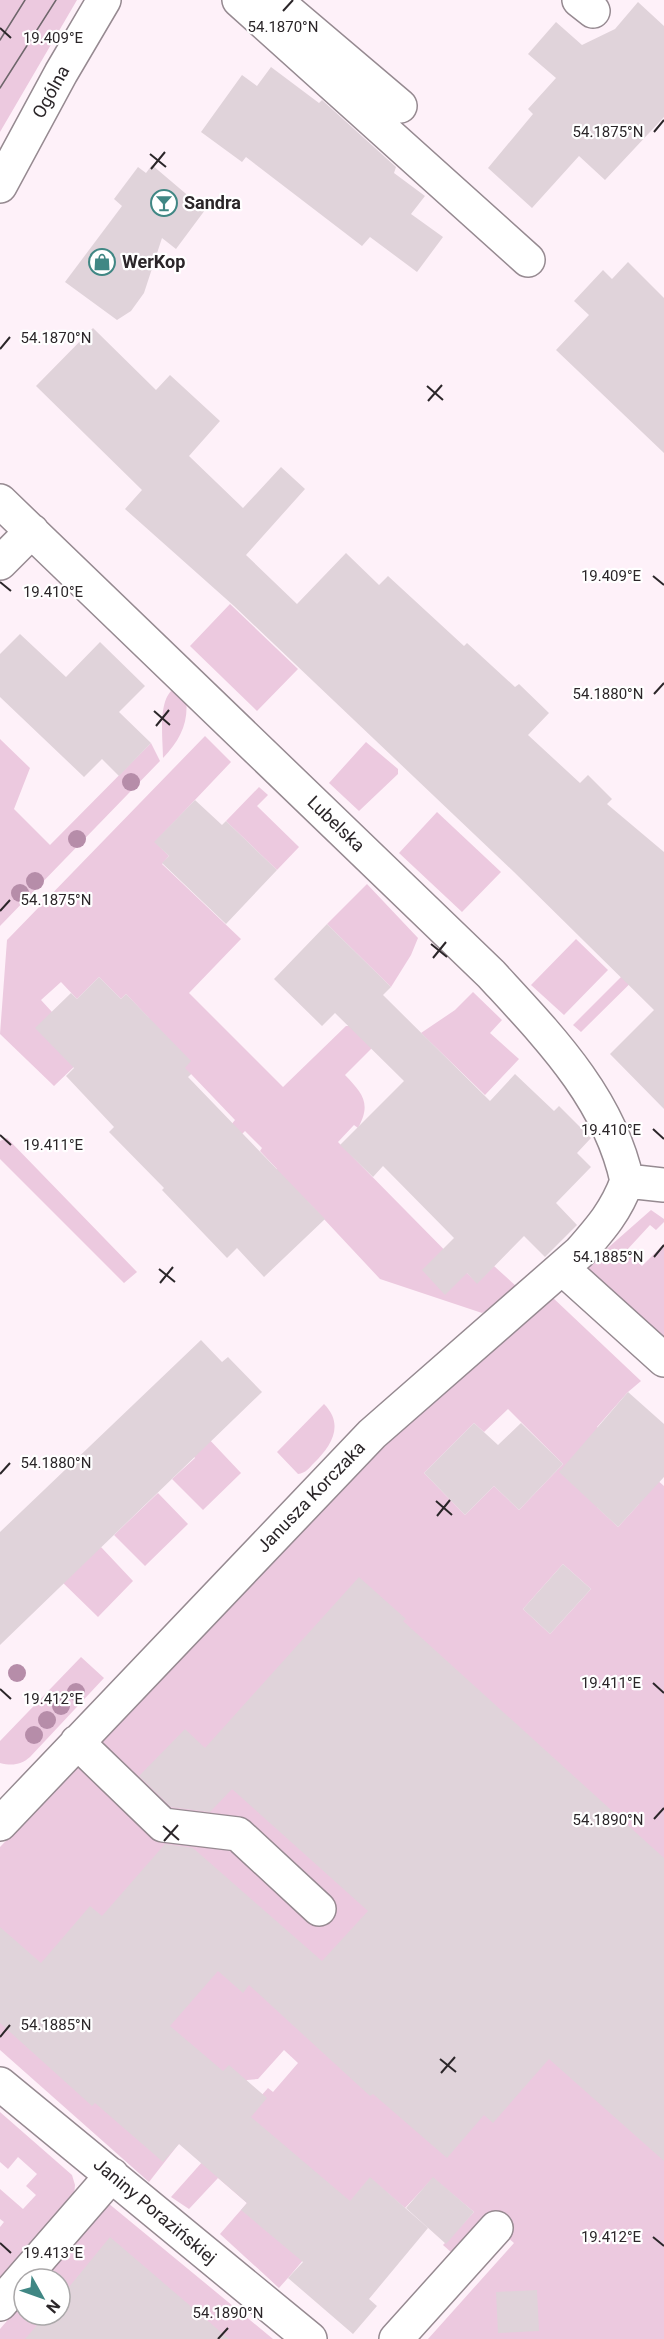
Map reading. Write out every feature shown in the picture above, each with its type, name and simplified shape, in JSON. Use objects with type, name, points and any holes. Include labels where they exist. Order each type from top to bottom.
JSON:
[{"type":"street","name":"Ogólna","points":[[0,186],[61,73],[104,0]]},
{"type":"street","points":[[239,0],[528,260]]},
{"type":"street","points":[[275,0],[400,106]]},
{"type":"street","name":"Lubelska","points":[[0,501],[491,974],[544,1031],[576,1071],[597,1104],[619,1147],[627,1181]]},
{"type":"street","points":[[0,563],[32,531]]},
{"type":"street","points":[[627,1181],[664,1185]]},
{"type":"street","name":"Janusza Korczaka","points":[[0,1824],[372,1434],[580,1252],[607,1221],[619,1202],[627,1181]]},
{"type":"street","points":[[562,1268],[664,1360]]},
{"type":"street","points":[[77,1742],[163,1825],[238,1834],[319,1910]]},
{"type":"street","name":"Janiny Porazińskiej","points":[[0,2084],[310,2339]]},
{"type":"street","points":[[0,2304],[112,2175]]},
{"type":"street","points":[[396,2339],[496,2228]]},
{"type":"shaded area","points":[[0,0],[77,0],[0,132]]},
{"type":"shaded area","points":[[230,604],[298,669],[257,711],[190,646]]},
{"type":"shaded area","points":[[175,688],[186,698],[185,723],[179,738],[163,758],[163,710],[169,693]]},
{"type":"shaded area","points":[[205,736],[231,762],[155,842],[169,856],[162,864],[241,939],[189,993],[283,1087],[346,1026],[353,1026],[374,1046],[345,1075],[360,1093],[365,1105],[358,1128],[354,1125],[338,1142],[477,1283],[494,1266],[516,1286],[497,1305],[482,1313],[380,1279],[308,1202],[271,1174],[277,1169],[260,1151],[262,1148],[245,1131],[240,1136],[230,1126],[235,1120],[191,1074],[186,1078],[148,1017],[126,994],[121,999],[99,977],[77,999],[61,982],[41,1000],[52,1012],[79,1062],[54,1086],[0,1034],[7,940]]},
{"type":"shaded area","points":[[0,739],[30,768],[14,809],[50,845],[151,743],[160,761],[0,926]]},
{"type":"shaded area","points":[[366,742],[398,769],[398,774],[359,811],[329,783]]},
{"type":"shaded area","points":[[259,787],[268,795],[257,806],[299,847],[277,870],[226,821]]},
{"type":"shaded area","points":[[437,812],[501,872],[462,912],[399,853]]},
{"type":"shaded area","points":[[367,884],[418,938],[411,955],[391,987],[327,924]]},
{"type":"shaded area","points":[[576,939],[608,970],[564,1015],[531,985]]},
{"type":"shaded area","points":[[652,946],[660,954],[581,1032],[573,1025]]},
{"type":"shaded area","points":[[473,992],[502,1020],[490,1033],[519,1059],[485,1095],[421,1033],[455,1010]]},
{"type":"shaded area","points":[[7,1138],[137,1272],[124,1283],[0,1159],[0,1141]]},
{"type":"shaded area","points":[[651,1210],[664,1219],[664,1222],[656,1230],[650,1225],[626,1251],[642,1266],[664,1244],[664,1345],[585,1268]]},
{"type":"shaded area","points":[[551,1296],[641,1381],[597,1427],[664,1486],[664,2339],[428,2339],[514,2243],[492,2224],[467,2250],[452,2253],[443,2245],[474,2212],[433,2178],[405,2208],[370,2178],[279,2288],[220,2234],[247,2203],[218,2178],[189,2209],[171,2197],[268,2088],[273,2092],[298,2063],[284,2050],[258,2079],[247,2080],[189,2148],[181,2141],[149,2182],[0,2050],[0,1847],[77,1767],[89,1776],[112,1752],[99,1742],[386,1445],[470,1366]],"holes":[[[508,1409],[563,1464],[519,1510],[494,1486],[465,1515],[424,1473],[474,1423],[484,1432]],[[619,1485],[639,1504],[618,1527],[597,1507]],[[563,1564],[591,1589],[550,1634],[523,1609]]]},
{"type":"shaded area","points":[[324,1404],[334,1420],[333,1435],[326,1450],[307,1470],[298,1474],[277,1452]]},
{"type":"shaded area","points":[[206,1436],[241,1473],[203,1510],[172,1479],[195,1458],[190,1451]]},
{"type":"shaded area","points":[[158,1493],[188,1524],[145,1566],[114,1535]]},
{"type":"shaded area","points":[[101,1547],[133,1581],[98,1617],[58,1578]]},
{"type":"shaded area","points":[[81,1657],[104,1678],[30,1757],[16,1764],[0,1763],[0,1741]]},
{"type":"shaded area","points":[[0,2112],[72,2175],[75,2185],[74,2196],[15,2267],[12,2267],[12,2271],[0,2285],[0,2227],[4,2222],[0,2219],[0,2189],[23,2209],[36,2195],[26,2186],[37,2174],[18,2157],[8,2169],[0,2162]]},
{"type":"shaded area","points":[[108,2203],[273,2339],[0,2339],[0,2329],[12,2315],[12,2327],[72,2327],[72,2267],[53,2267]]},
{"type":"building","points":[[638,2],[664,26],[664,117],[605,180],[579,156],[532,208],[488,168],[533,114],[528,109],[556,78],[528,54],[556,22],[582,45],[615,29]]},
{"type":"building","points":[[271,67],[319,103],[322,100],[396,167],[394,173],[425,196],[411,214],[443,237],[417,272],[370,237],[362,246],[246,157],[242,162],[201,132],[242,75],[257,86]]},
{"type":"building","points":[[152,165],[205,210],[176,249],[162,238],[144,293],[131,311],[117,320],[65,282],[122,206],[114,199],[138,167],[146,173]]},
{"type":"building","points":[[628,262],[664,298],[664,453],[556,350],[589,315],[574,301],[603,270],[612,279]]},
{"type":"building","points":[[93,328],[156,390],[170,375],[220,421],[189,456],[243,508],[281,467],[305,489],[246,555],[297,604],[346,553],[379,585],[388,576],[464,646],[467,643],[515,687],[519,684],[549,713],[528,735],[580,783],[588,775],[612,799],[607,804],[664,852],[664,1109],[610,1054],[654,1010],[514,872],[234,606],[125,509],[142,490],[36,386]]},
{"type":"building","points":[[20,634],[66,677],[100,642],[145,686],[119,712],[151,743],[119,776],[102,759],[84,777],[0,697],[0,654]]},
{"type":"building","points":[[195,800],[222,825],[226,821],[277,870],[226,924],[162,863],[169,856],[154,842]]},
{"type":"building","points":[[327,924],[391,987],[383,995],[490,1101],[515,1074],[554,1111],[559,1106],[591,1138],[577,1153],[591,1167],[556,1203],[577,1225],[545,1257],[524,1236],[477,1284],[467,1273],[445,1295],[422,1270],[454,1238],[383,1166],[373,1177],[340,1145],[404,1081],[335,1013],[322,1026],[274,979]]},
{"type":"building","points":[[99,977],[121,999],[126,994],[191,1061],[185,1068],[191,1074],[188,1077],[325,1219],[264,1277],[237,1248],[227,1258],[162,1190],[164,1188],[109,1132],[114,1127],[66,1076],[74,1068],[35,1028],[71,993],[77,999]]},
{"type":"building","points":[[201,1340],[222,1362],[228,1357],[262,1392],[0,1645],[0,1532]]},
{"type":"building","points":[[628,1392],[664,1424],[664,1477],[618,1527],[559,1472]]},
{"type":"building","points":[[474,1423],[498,1445],[521,1423],[563,1464],[519,1510],[494,1486],[465,1515],[424,1473]]},
{"type":"building","points":[[563,1564],[591,1589],[550,1634],[523,1609]]},
{"type":"building","points":[[359,1577],[406,1619],[403,1621],[664,1858],[664,2161],[549,2059],[493,2123],[484,2115],[447,2158],[373,2094],[370,2096],[249,1985],[243,1993],[218,1971],[170,2026],[223,2071],[229,2065],[267,2098],[251,2117],[350,2201],[370,2177],[428,2228],[369,2299],[377,2306],[353,2334],[288,2278],[303,2262],[241,2210],[247,2203],[179,2144],[163,2162],[95,2103],[92,2106],[0,2023],[0,1927],[41,1963],[90,1906],[102,1916],[165,1844],[193,1848],[322,1961],[368,1911],[232,1789],[210,1812],[171,1807],[139,1776],[185,1729],[205,1748]]},
{"type":"building","points":[[433,2177],[474,2212],[446,2244],[406,2208]]},
{"type":"building","points":[[110,2237],[229,2339],[25,2339],[36,2327],[72,2327],[72,2283]]},
{"type":"building","points":[[537,2290],[539,2331],[498,2333],[496,2292]]},
{"type":"tram line","points":[[0,40],[25,0]]},
{"type":"tram line","points":[[0,88],[56,0]]},
{"type":"place","name":"Sandra","points":[[164,203]]},
{"type":"place","name":"WerKop","points":[[102,262]]}]
